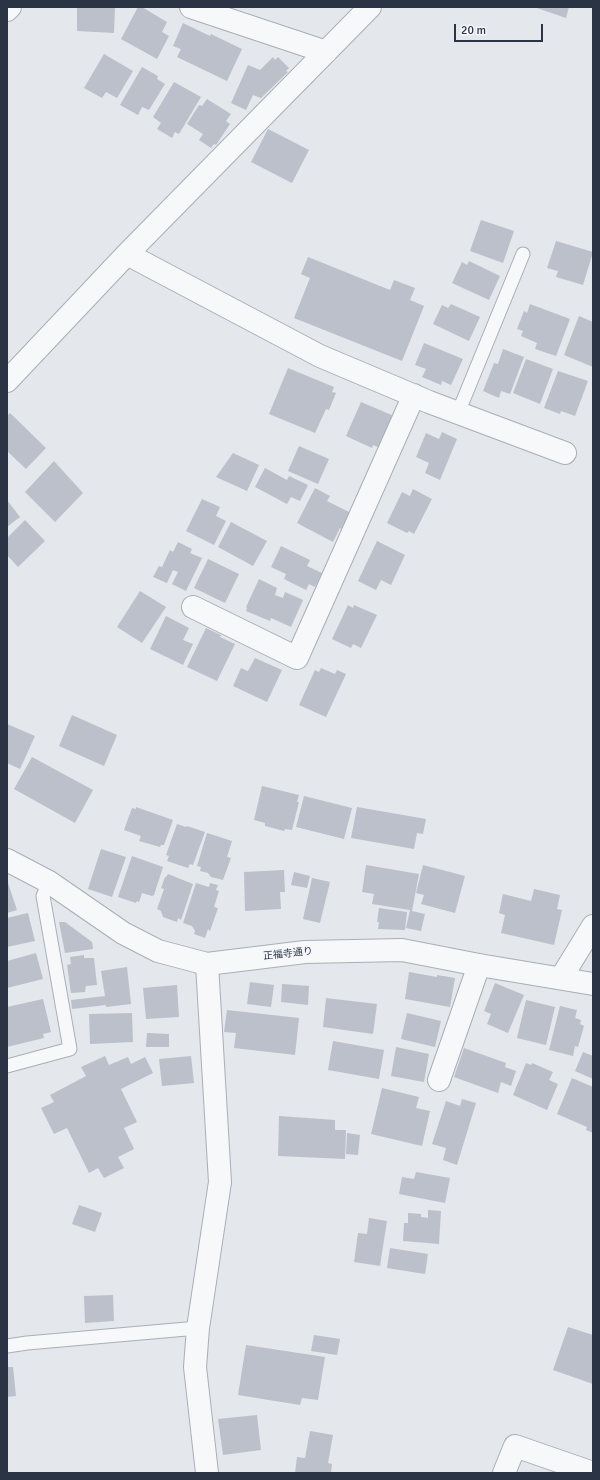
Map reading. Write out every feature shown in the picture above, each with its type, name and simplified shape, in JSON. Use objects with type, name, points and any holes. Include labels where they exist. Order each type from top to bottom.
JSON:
[{"type":"street","points":[[7,10],[10,7]]},
{"type":"street","points":[[190,7],[326,52]]},
{"type":"street","points":[[7,381],[127,254],[370,7]]},
{"type":"street","points":[[127,254],[320,356],[458,413],[565,453]]},
{"type":"street","points":[[193,607],[297,658],[414,395]]},
{"type":"street","name":"正福寺通り","points":[[7,860],[49,882],[123,932],[158,951],[207,964],[305,952],[402,950],[479,965],[593,984]]},
{"type":"street","points":[[561,978],[593,926]]},
{"type":"street","points":[[207,964],[220,1182],[198,1328],[195,1367],[207,1473]]},
{"type":"street","points":[[439,1080],[479,965]]},
{"type":"street","points":[[504,1473],[515,1446],[593,1473]]},
{"type":"lane","points":[[458,413],[523,254]]},
{"type":"lane","points":[[7,1066],[70,1049],[43,896],[49,882]]},
{"type":"lane","points":[[7,1346],[198,1328]]},
{"type":"building","points":[[77,7],[115,7],[114,33],[77,31]]},
{"type":"building","points":[[138,7],[142,7],[167,22],[162,32],[169,36],[157,59],[121,39]]},
{"type":"building","points":[[534,7],[569,7],[566,18]]},
{"type":"building","points":[[183,23],[210,36],[211,34],[242,49],[227,81],[177,57],[181,49],[173,46]]},
{"type":"building","points":[[104,54],[133,71],[117,98],[106,92],[102,98],[84,88]]},
{"type":"building","points":[[273,57],[275,60],[278,57],[289,68],[286,71],[288,72],[261,98],[253,95],[246,110],[231,103],[248,65],[260,70]]},
{"type":"building","points":[[142,67],[158,76],[157,79],[165,84],[149,110],[142,107],[138,115],[120,105]]},
{"type":"building","points":[[174,82],[201,97],[179,134],[175,132],[172,138],[157,129],[161,123],[153,117]]},
{"type":"building","points":[[207,99],[231,114],[226,121],[230,124],[216,145],[214,144],[211,148],[199,140],[203,134],[187,124],[199,105],[202,106]]},
{"type":"building","points":[[268,129],[309,150],[292,183],[251,162]]},
{"type":"building","points":[[481,220],[514,231],[503,263],[470,251]]},
{"type":"building","points":[[556,241],[593,252],[583,285],[556,277],[558,271],[547,268]]},
{"type":"building","points":[[308,257],[390,290],[394,280],[415,288],[410,300],[424,306],[402,361],[294,318],[310,278],[301,274]]},
{"type":"building","points":[[469,261],[500,276],[489,300],[452,283],[462,262],[467,265]]},
{"type":"building","points":[[451,304],[480,317],[469,341],[433,324],[442,305],[448,308]]},
{"type":"building","points":[[530,304],[570,319],[556,356],[535,349],[537,343],[521,336],[523,331],[517,329],[524,311],[527,313]]},
{"type":"building","points":[[579,316],[593,322],[593,367],[564,355]]},
{"type":"building","points":[[424,343],[463,359],[451,385],[442,381],[441,385],[422,377],[426,369],[415,365]]},
{"type":"building","points":[[503,349],[524,357],[510,394],[501,391],[499,398],[483,391],[494,363],[498,364]]},
{"type":"building","points":[[526,359],[553,369],[540,404],[513,393]]},
{"type":"building","points":[[288,368],[334,387],[332,392],[336,393],[329,410],[326,409],[315,433],[269,414]]},
{"type":"building","points":[[558,371],[588,381],[575,416],[561,411],[560,414],[544,408]]},
{"type":"building","points":[[361,402],[394,416],[380,448],[373,445],[372,448],[346,436]]},
{"type":"building","points":[[10,413],[46,448],[26,469],[7,451],[7,416]]},
{"type":"building","points":[[442,432],[457,439],[440,480],[425,473],[429,463],[416,457],[426,433],[439,439]]},
{"type":"building","points":[[299,446],[329,459],[318,484],[288,471]]},
{"type":"building","points":[[233,453],[259,465],[247,491],[216,477]]},
{"type":"building","points":[[54,461],[83,493],[55,522],[25,492]]},
{"type":"building","points":[[265,468],[287,480],[289,476],[308,485],[300,501],[291,497],[287,504],[255,487]]},
{"type":"building","points":[[315,488],[330,496],[327,501],[353,514],[345,530],[340,528],[333,542],[297,523]]},
{"type":"building","points":[[413,489],[432,499],[414,534],[409,531],[407,533],[387,523],[402,492],[410,496]]},
{"type":"building","points":[[202,499],[220,507],[216,516],[226,521],[214,545],[186,531]]},
{"type":"building","points":[[7,500],[20,517],[7,527]]},
{"type":"building","points":[[25,520],[45,541],[18,567],[7,555],[7,538]]},
{"type":"building","points":[[231,522],[267,541],[253,566],[218,547]]},
{"type":"building","points":[[377,541],[405,555],[391,585],[381,580],[376,590],[358,581]]},
{"type":"building","points":[[178,542],[192,549],[190,553],[202,558],[186,591],[172,584],[178,572],[173,570],[167,583],[153,577],[159,566],[162,567],[170,550],[173,552]]},
{"type":"building","points":[[281,546],[310,560],[307,566],[322,573],[315,587],[309,584],[306,590],[284,579],[286,574],[271,567]]},
{"type":"building","points":[[208,559],[239,574],[225,603],[194,588]]},
{"type":"building","points":[[259,579],[277,588],[275,595],[283,598],[285,592],[303,600],[291,627],[271,618],[270,621],[246,611],[246,607]]},
{"type":"building","points":[[140,591],[166,607],[142,643],[117,627]]},
{"type":"building","points":[[348,605],[353,608],[354,605],[377,615],[361,648],[353,644],[351,648],[332,639]]},
{"type":"building","points":[[166,616],[189,628],[183,640],[193,644],[183,665],[150,649]]},
{"type":"building","points":[[206,628],[235,644],[217,681],[187,667]]},
{"type":"building","points":[[255,658],[282,670],[267,702],[233,686],[241,668],[248,671]]},
{"type":"building","points":[[321,668],[335,674],[337,670],[346,674],[326,717],[299,705],[315,670],[319,672]]},
{"type":"building","points":[[72,715],[117,735],[104,766],[59,746]]},
{"type":"building","points":[[7,724],[35,736],[20,769],[7,763]]},
{"type":"building","points":[[32,757],[93,790],[75,823],[14,789]]},
{"type":"building","points":[[262,786],[299,795],[297,802],[299,802],[292,830],[285,829],[284,831],[265,826],[265,823],[254,820]]},
{"type":"building","points":[[304,796],[352,808],[344,839],[296,827]]},
{"type":"building","points":[[136,807],[173,820],[164,845],[161,845],[160,847],[139,841],[141,836],[124,830],[132,808],[136,809]]},
{"type":"building","points":[[357,807],[426,819],[423,834],[417,833],[414,849],[351,838]]},
{"type":"building","points":[[177,824],[205,832],[193,865],[190,864],[188,868],[167,861],[169,856],[166,855]]},
{"type":"building","points":[[207,833],[232,841],[227,857],[231,858],[223,880],[211,877],[208,873],[200,871],[201,867],[197,866]]},
{"type":"building","points":[[101,849],[126,857],[112,897],[88,889]]},
{"type":"building","points":[[132,856],[163,867],[154,895],[152,896],[142,893],[139,902],[137,901],[136,903],[118,897]]},
{"type":"building","points":[[366,865],[419,874],[412,911],[425,914],[421,931],[406,928],[410,910],[372,904],[374,894],[362,892]]},
{"type":"building","points":[[423,865],[465,876],[455,913],[421,904],[424,895],[416,893]]},
{"type":"building","points":[[284,870],[285,892],[280,892],[281,909],[245,911],[244,872]]},
{"type":"building","points":[[294,872],[310,876],[307,888],[291,885]]},
{"type":"building","points":[[168,874],[193,884],[181,920],[178,918],[177,922],[163,917],[161,911],[157,909],[164,889],[161,888],[165,877]]},
{"type":"building","points":[[312,878],[330,882],[320,923],[303,919]]},
{"type":"building","points":[[7,880],[17,910],[7,913]]},
{"type":"building","points":[[196,883],[209,887],[210,883],[218,885],[216,890],[219,891],[214,907],[218,908],[210,931],[208,929],[205,938],[194,934],[195,931],[192,926],[183,923]]},
{"type":"building","points":[[534,889],[560,895],[557,909],[562,910],[554,945],[501,933],[505,915],[499,913],[503,894],[531,901]]},
{"type":"building","points":[[379,908],[407,912],[405,930],[378,929],[379,922],[377,922]]},
{"type":"building","points":[[28,913],[35,941],[7,947],[7,918]]},
{"type":"building","points":[[59,922],[65,922],[92,942],[93,949],[65,953]]},
{"type":"building","points":[[36,953],[43,979],[7,988],[7,961]]},
{"type":"building","points":[[84,955],[84,958],[94,958],[97,985],[86,986],[85,992],[71,993],[67,965],[71,964],[70,957]]},
{"type":"building","points":[[127,967],[131,1004],[72,1009],[71,1000],[105,996],[101,971]]},
{"type":"building","points":[[409,972],[437,977],[437,975],[455,978],[450,1007],[405,999]]},
{"type":"building","points":[[250,982],[274,985],[271,1007],[247,1004]]},
{"type":"building","points":[[495,983],[524,995],[508,1033],[487,1024],[491,1014],[484,1011]]},
{"type":"building","points":[[282,984],[309,986],[308,1005],[281,1002]]},
{"type":"building","points":[[177,985],[179,1017],[146,1019],[143,988]]},
{"type":"building","points":[[326,998],[377,1004],[373,1034],[323,1027]]},
{"type":"building","points":[[43,999],[51,1032],[43,1034],[44,1038],[7,1047],[7,1007]]},
{"type":"building","points":[[526,1000],[555,1007],[546,1045],[517,1038]]},
{"type":"building","points":[[560,1006],[577,1010],[575,1018],[581,1020],[580,1024],[584,1026],[578,1047],[575,1046],[573,1056],[549,1050]]},
{"type":"building","points":[[227,1010],[299,1018],[295,1055],[234,1048],[236,1033],[224,1032]]},
{"type":"building","points":[[132,1013],[133,1042],[90,1044],[89,1014]]},
{"type":"building","points":[[407,1013],[441,1021],[435,1047],[401,1039]]},
{"type":"building","points":[[147,1033],[169,1034],[169,1047],[146,1047]]},
{"type":"building","points":[[333,1041],[384,1050],[379,1079],[328,1070]]},
{"type":"building","points":[[396,1047],[429,1054],[424,1082],[391,1076]]},
{"type":"building","points":[[464,1048],[506,1063],[505,1067],[516,1071],[511,1086],[501,1082],[498,1093],[454,1077]]},
{"type":"building","points":[[583,1052],[593,1056],[593,1079],[575,1071]]},
{"type":"building","points":[[105,1056],[109,1065],[128,1057],[131,1064],[145,1057],[153,1073],[121,1089],[137,1122],[124,1128],[134,1149],[118,1157],[124,1168],[104,1178],[98,1168],[89,1173],[67,1128],[54,1134],[41,1108],[54,1102],[50,1095],[86,1076],[81,1067]]},
{"type":"building","points":[[191,1056],[194,1083],[162,1086],[159,1059]]},
{"type":"building","points":[[526,1063],[531,1065],[532,1063],[553,1072],[549,1080],[558,1084],[547,1110],[513,1095]]},
{"type":"building","points":[[572,1078],[593,1087],[593,1133],[586,1130],[587,1127],[557,1114]]},
{"type":"building","points":[[382,1088],[419,1097],[416,1108],[430,1111],[422,1146],[371,1134]]},
{"type":"building","points":[[462,1099],[476,1103],[457,1165],[443,1160],[446,1148],[432,1144],[446,1101],[460,1106]]},
{"type":"building","points":[[279,1116],[335,1120],[335,1130],[346,1130],[345,1159],[278,1156]]},
{"type":"building","points":[[347,1133],[360,1135],[358,1155],[346,1154]]},
{"type":"building","points":[[416,1172],[450,1178],[445,1203],[399,1194],[402,1177],[414,1179]]},
{"type":"building","points":[[79,1205],[102,1213],[95,1232],[72,1224]]},
{"type":"building","points":[[428,1210],[441,1211],[439,1244],[403,1241],[404,1223],[408,1223],[408,1213],[421,1214],[421,1217],[428,1218]]},
{"type":"building","points":[[369,1218],[387,1221],[380,1266],[354,1262],[358,1233],[367,1234]]},
{"type":"building","points":[[390,1248],[428,1254],[425,1274],[387,1268]]},
{"type":"building","points":[[113,1295],[114,1321],[85,1323],[84,1296]]},
{"type":"building","points":[[568,1327],[593,1335],[593,1384],[553,1370]]},
{"type":"building","points":[[314,1335],[340,1339],[337,1355],[311,1351]]},
{"type":"building","points":[[246,1345],[325,1357],[318,1400],[302,1398],[300,1405],[238,1395]]},
{"type":"building","points":[[7,1367],[13,1367],[16,1396],[7,1397]]},
{"type":"building","points":[[257,1415],[261,1450],[223,1455],[218,1419]]},
{"type":"building","points":[[310,1431],[333,1435],[328,1463],[332,1464],[331,1473],[295,1473],[297,1457],[305,1458]]}]
